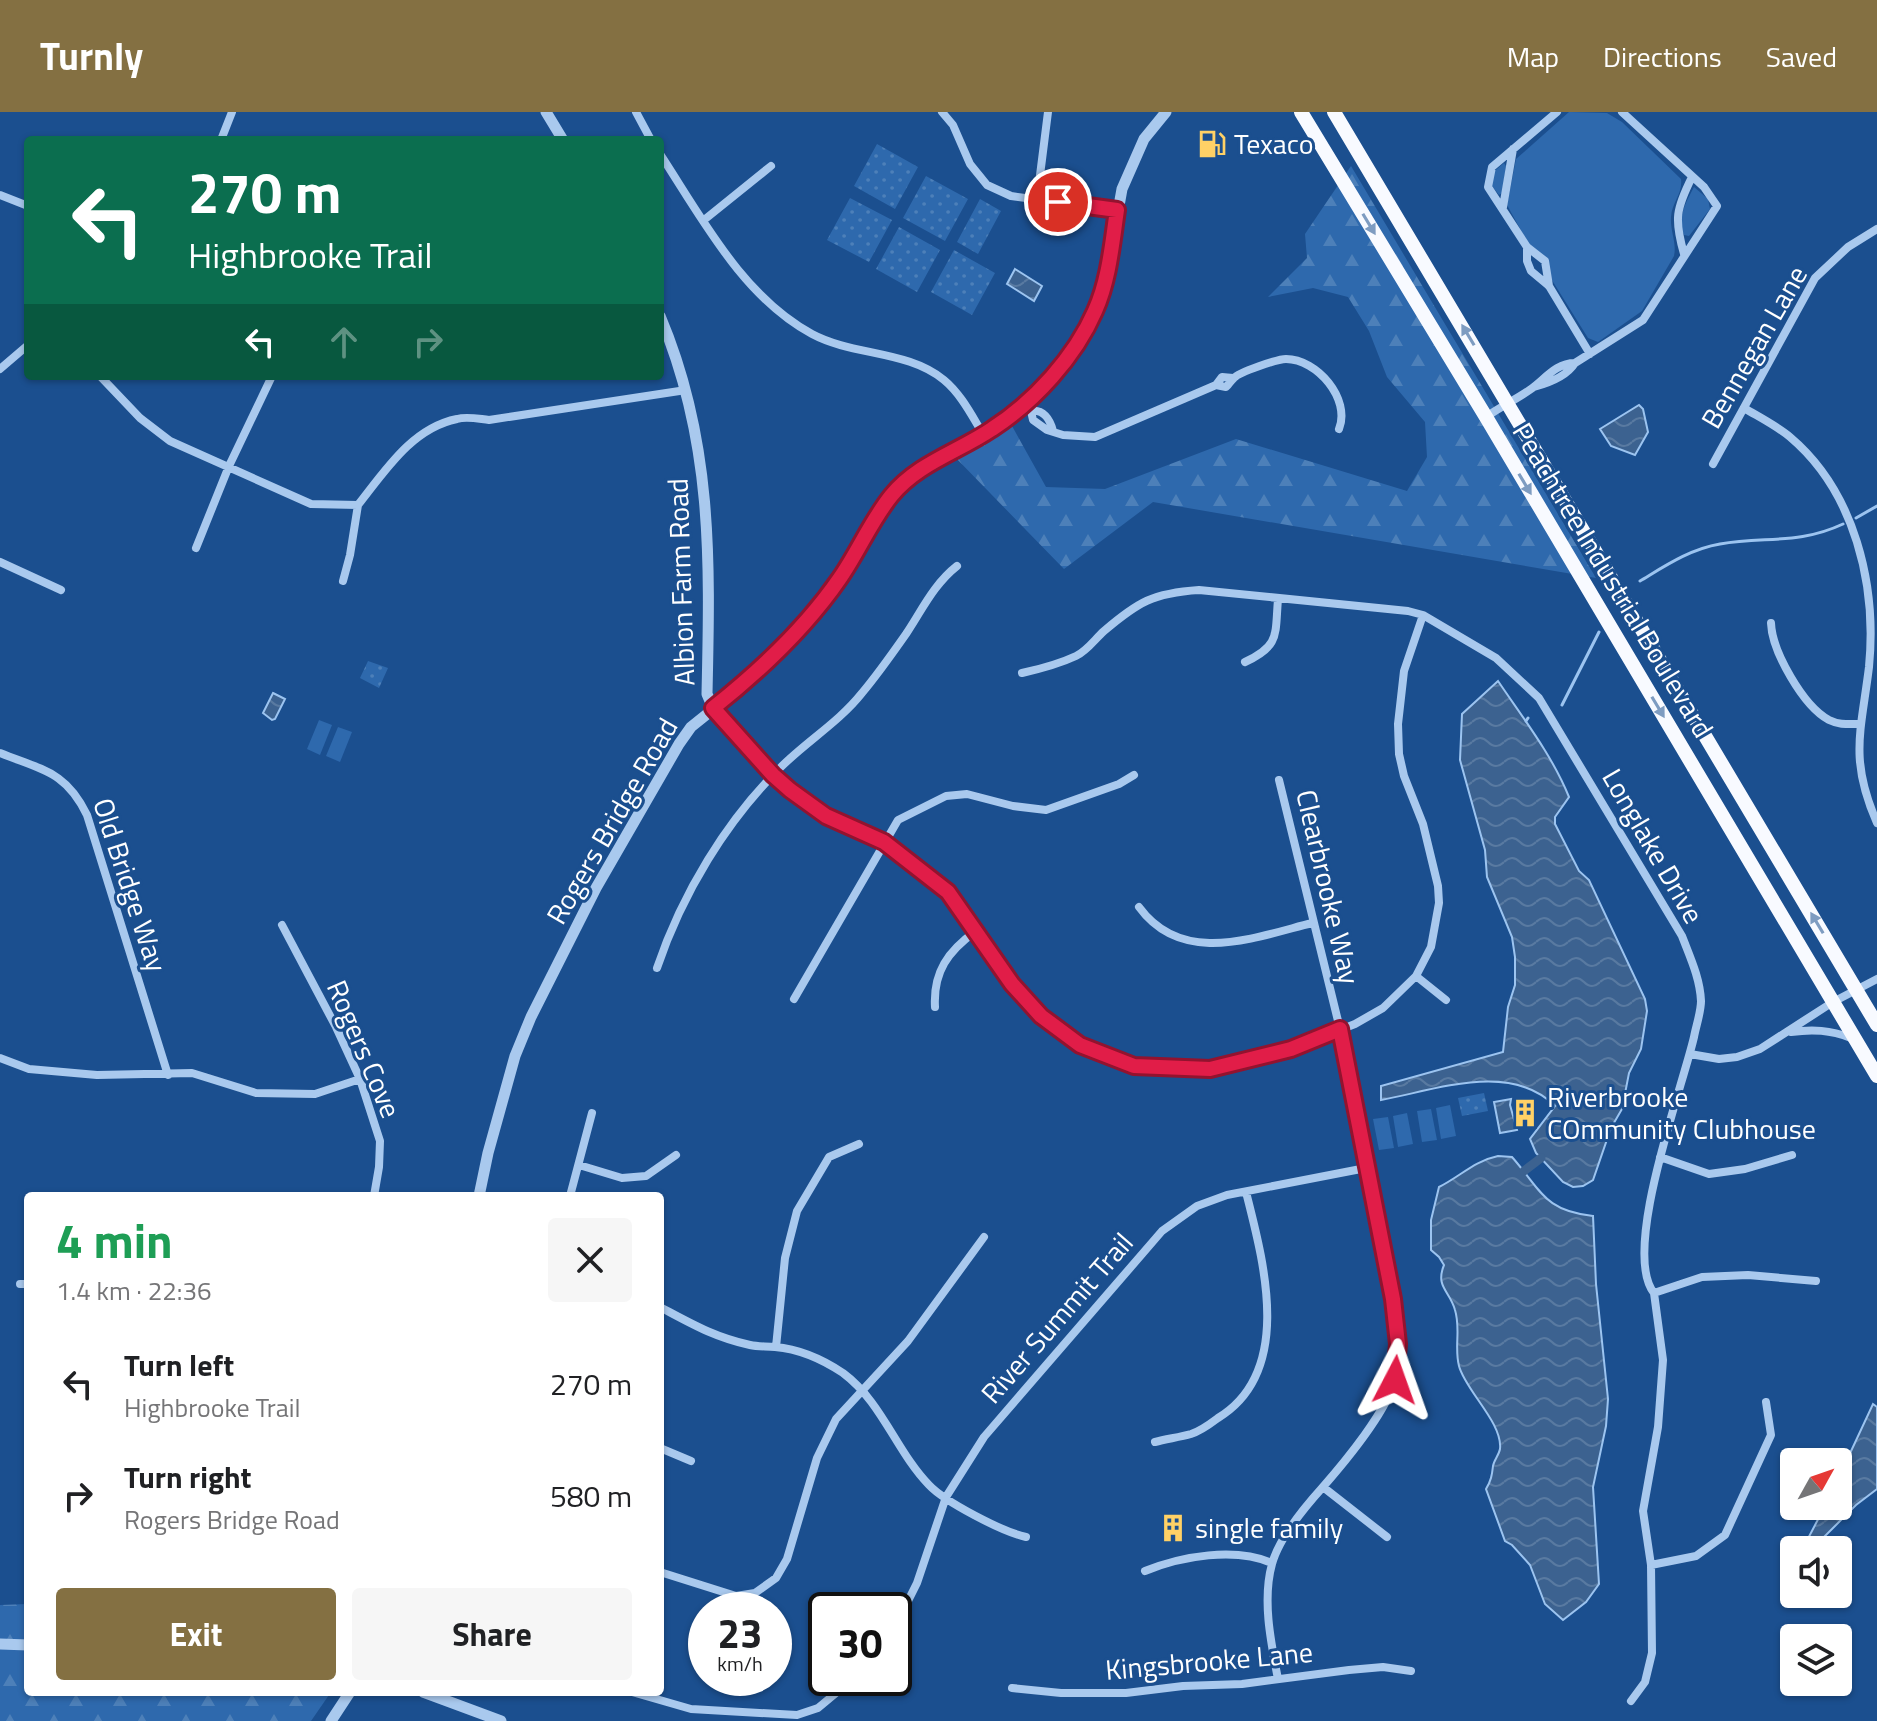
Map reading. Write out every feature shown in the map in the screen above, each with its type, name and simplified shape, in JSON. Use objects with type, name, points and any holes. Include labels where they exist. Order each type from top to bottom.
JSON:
[{"type":"highway","name":"Peachtree Industrial Boulevard","points":[[1301,112],[1877,1076]]},
{"type":"highway","name":"Peachtree Industrial Boulevard","points":[[1334,112],[1877,1025]]},
{"type":"street","points":[[223,136],[232,112]]},
{"type":"street","points":[[546,112],[561,136]]},
{"type":"street","points":[[636,112],[649,136]]},
{"type":"street","points":[[942,112],[953,125],[970,164],[987,185],[1011,196],[1117,210]]},
{"type":"street","points":[[1037,199],[1048,112]]},
{"type":"street","name":"Rogers Bridge Road","points":[[480,1192],[515,1056],[531,1017],[596,888],[691,727],[757,674],[806,622],[839,579],[891,496],[912,475],[1027,407],[1074,347],[1096,311],[1107,273],[1122,189],[1144,139],[1166,112]]},
{"type":"street","points":[[1549,286],[1545,261],[1527,247],[1488,187],[1488,177],[1492,167],[1557,112]]},
{"type":"street","points":[[1486,417],[1534,387],[1545,376],[1567,363],[1575,363],[1643,320],[1717,206],[1704,187],[1622,112]]},
{"type":"street","points":[[1503,207],[1513,149]]},
{"type":"street","points":[[664,160],[753,286],[779,312],[812,334],[841,347],[920,366],[944,380],[960,398],[983,434]]},
{"type":"street","points":[[704,220],[771,166]]},
{"type":"street","points":[[1684,254],[1676,226],[1678,204],[1692,177]]},
{"type":"street","points":[[0,195],[24,204]]},
{"type":"street","name":"Bennegan Lane","points":[[1713,464],[1815,278],[1848,247],[1877,229]]},
{"type":"street","points":[[1527,247],[1531,271],[1549,286],[1590,354]]},
{"type":"street","name":"Albion Farm Road","points":[[664,325],[675,350],[698,437],[708,525],[707,694],[713,708]]},
{"type":"street","points":[[0,369],[24,348]]},
{"type":"street","points":[[1027,407],[1039,425],[1063,435],[1095,437],[1216,385],[1226,387],[1233,378],[1285,359],[1318,370],[1335,393],[1343,419],[1339,429]]},
{"type":"street","points":[[104,380],[140,418],[170,441],[311,504],[358,505]]},
{"type":"street","points":[[196,548],[229,466],[270,380]]},
{"type":"street","points":[[343,581],[358,505],[387,467],[425,430],[460,418],[489,420],[686,390]]},
{"type":"street","points":[[1027,407],[1038,410],[1047,418],[1053,431]]},
{"type":"street","points":[[1744,408],[1789,436],[1813,461],[1849,518],[1861,551],[1875,619],[1857,743],[1861,776],[1877,823]]},
{"type":"street","points":[[1039,425],[1047,418]]},
{"type":"street","points":[[0,562],[61,590]]},
{"type":"street","points":[[657,968],[666,941],[702,869],[720,841],[773,775],[845,713],[863,693],[941,579],[957,566]]},
{"type":"street","name":"Longlake Drive","points":[[1022,673],[1079,655],[1134,608],[1158,595],[1199,590],[1408,611],[1423,615],[1496,658],[1539,698],[1561,733],[1687,949],[1697,973],[1701,1003],[1690,1054],[1660,1157],[1646,1227],[1643,1261],[1647,1284],[1654,1293],[1663,1360],[1658,1427],[1643,1511],[1651,1565],[1652,1653],[1645,1682],[1631,1701]]},
{"type":"street","points":[[1245,662],[1266,652],[1271,645],[1278,599]]},
{"type":"street","points":[[713,708],[773,775],[826,816],[884,842],[948,892],[1012,984],[1041,1016],[1080,1045],[1134,1066],[1210,1069],[1291,1049],[1355,1024],[1383,1008],[1416,976],[1431,947],[1439,903],[1438,886],[1426,836],[1404,776],[1399,754],[1398,724],[1404,671],[1423,615]]},
{"type":"street","points":[[1771,623],[1771,638],[1778,654],[1818,713],[1842,725],[1860,724]]},
{"type":"street","name":"Old Bridge Way","points":[[0,753],[62,778],[78,795],[87,815],[168,1075]]},
{"type":"street","points":[[794,999],[898,820],[946,796],[967,794],[1013,806],[1046,810],[1119,784],[1134,775]]},
{"type":"street","name":"Clearbrooke Way","points":[[1278,1679],[1271,1639],[1269,1593],[1272,1563],[1306,1505],[1380,1412],[1395,1380],[1398,1344],[1393,1299],[1340,1029],[1279,780]]},
{"type":"street","points":[[1139,907],[1149,921],[1173,937],[1208,945],[1312,923]]},
{"type":"street","name":"Rogers Cove","points":[[282,925],[360,1079],[380,1141],[375,1192]]},
{"type":"street","points":[[935,1007],[934,984],[943,964],[976,931]]},
{"type":"street","points":[[1416,976],[1446,1000]]},
{"type":"street","points":[[1690,1054],[1719,1059],[1760,1049],[1833,1002],[1877,979]]},
{"type":"street","points":[[1786,1032],[1832,1030],[1855,1039]]},
{"type":"street","points":[[0,1058],[29,1069],[97,1075],[192,1073],[256,1093],[315,1094],[360,1079]]},
{"type":"street","points":[[571,1192],[592,1113]]},
{"type":"street","points":[[776,1347],[785,1258],[797,1211],[829,1157],[859,1144]]},
{"type":"street","points":[[579,1165],[622,1178],[646,1176],[676,1155]]},
{"type":"street","points":[[1660,1157],[1709,1174],[1745,1169],[1792,1155]]},
{"type":"street","name":"River Summit Trail","points":[[912,1593],[946,1497],[984,1437],[1162,1231],[1197,1206],[1246,1192],[1366,1168]]},
{"type":"street","points":[[1155,1442],[1194,1433],[1232,1410],[1250,1390],[1261,1366],[1266,1347],[1267,1305],[1246,1192]]},
{"type":"street","points":[[664,1573],[736,1596],[755,1593],[776,1578],[787,1559],[817,1458],[836,1419],[908,1341],[984,1237]]},
{"type":"street","points":[[1654,1293],[1702,1277],[1748,1275],[1816,1281]]},
{"type":"street","points":[[664,1309],[709,1334],[754,1346],[776,1347],[811,1355],[843,1374],[862,1390],[887,1422],[930,1486],[1007,1533],[1026,1537]]},
{"type":"street","points":[[1651,1565],[1696,1556],[1725,1535],[1771,1435],[1766,1402]]},
{"type":"street","points":[[664,1450],[691,1461]]},
{"type":"street","points":[[1323,1487],[1387,1537]]},
{"type":"street","points":[[1145,1571],[1164,1563],[1212,1555],[1262,1558],[1272,1563]]},
{"type":"street","points":[[0,1644],[24,1645]]},
{"type":"street","name":"Kingsbrooke Lane","points":[[1012,1688],[1071,1694],[1126,1693],[1383,1667],[1411,1671]]},
{"type":"street","points":[[331,1721],[347,1696]]},
{"type":"street","points":[[434,1696],[501,1721]]},
{"type":"street","points":[[646,1696],[691,1709],[797,1715],[818,1708],[832,1696]]},
{"type":"green space","points":[[1569,112],[1607,113],[1622,122],[1681,179],[1671,217],[1674,256],[1642,311],[1598,342],[1588,338],[1550,277],[1548,262],[1528,243],[1507,205],[1516,159]]},
{"type":"green space","points":[[877,144],[918,167],[895,209],[854,186]]},
{"type":"green space","points":[[1504,163],[1502,193],[1499,195],[1492,186],[1492,173]]},
{"type":"green space","points":[[1351,166],[1596,578],[1153,502],[1064,569],[954,456],[1012,426],[1046,487],[1105,489],[1236,439],[1407,491],[1427,457],[1425,422],[1387,377],[1369,331],[1348,297],[1313,288],[1268,297],[1307,258],[1305,234]]},
{"type":"green space","points":[[926,176],[968,199],[945,241],[903,218]]},
{"type":"green space","points":[[1694,187],[1708,199],[1710,209],[1689,236],[1684,235],[1682,216]]},
{"type":"green space","points":[[850,198],[892,220],[869,262],[827,240]]},
{"type":"green space","points":[[980,199],[1001,211],[978,254],[957,242]]},
{"type":"green space","points":[[899,227],[940,250],[917,292],[876,269]]},
{"type":"green space","points":[[954,250],[995,273],[972,315],[931,292]]},
{"type":"green space","points":[[368,661],[388,668],[379,688],[360,678]]},
{"type":"green space","points":[[319,720],[332,725],[320,755],[307,749]]},
{"type":"green space","points":[[338,727],[352,732],[340,762],[326,756]]},
{"type":"green space","points":[[1484,1093],[1488,1111],[1462,1116],[1458,1098]]},
{"type":"green space","points":[[1450,1105],[1456,1136],[1441,1139],[1436,1108]]},
{"type":"green space","points":[[1431,1109],[1437,1140],[1422,1142],[1417,1111]]},
{"type":"green space","points":[[1407,1113],[1413,1144],[1398,1147],[1393,1116]]},
{"type":"green space","points":[[1388,1117],[1394,1148],[1379,1150],[1373,1119]]},
{"type":"green space","points":[[24,1604],[24,1696],[328,1696],[311,1721],[0,1721],[0,1605]]},
{"type":"water","points":[[1015,269],[1042,286],[1034,301],[1007,284]]},
{"type":"water","points":[[1639,405],[1643,409],[1648,432],[1635,455],[1611,446],[1600,429]]},
{"type":"water","points":[[1498,681],[1562,781],[1569,797],[1555,817],[1555,824],[1579,871],[1589,880],[1645,999],[1647,1011],[1641,1049],[1629,1073],[1622,1109],[1611,1128],[1593,1180],[1583,1186],[1573,1187],[1563,1182],[1536,1153],[1530,1139],[1555,1106],[1537,1092],[1517,1085],[1472,1082],[1381,1100],[1381,1086],[1503,1052],[1508,1007],[1515,985],[1515,957],[1512,937],[1487,877],[1485,850],[1460,760],[1462,714]]},
{"type":"water","points":[[273,693],[285,699],[272,720],[263,713]]},
{"type":"water","points":[[1511,1099],[1517,1130],[1500,1133],[1494,1102]]},
{"type":"water","points":[[1498,1156],[1512,1157],[1553,1204],[1593,1216],[1596,1284],[1608,1399],[1606,1426],[1593,1487],[1599,1584],[1586,1602],[1563,1620],[1545,1604],[1530,1565],[1505,1541],[1486,1489],[1499,1451],[1499,1439],[1496,1428],[1459,1366],[1455,1310],[1442,1284],[1444,1265],[1431,1250],[1431,1220],[1439,1187],[1475,1165]]},
{"type":"water","points":[[1873,1404],[1877,1407],[1877,1489],[1852,1509],[1852,1449]]},
{"type":"water","points":[[1818,1520],[1841,1520],[1825,1536],[1809,1536]]},
{"type":"waterway","points":[[1856,518],[1877,506]]},
{"type":"waterway","points":[[1640,581],[1678,559],[1709,546],[1811,535],[1843,524]]},
{"type":"waterway","points":[[1562,705],[1599,632]]},
{"type":"waterway","points":[[1524,1171],[1541,1158]]},
{"type":"place","name":"Texaco","points":[[1212,144]]},
{"type":"place","name":"Riverbrooke COmmunity Clubhouse","points":[[1525,1113]]},
{"type":"place","name":"single family","points":[[1173,1528]]},
{"type":"route","points":[[1058,202],[1117,210],[1107,273],[1096,311],[1074,347],[1045,384],[1024,404],[994,428],[912,475],[891,496],[864,542],[806,622],[757,674],[713,708],[790,790],[826,816],[884,842],[948,892],[1012,984],[1041,1016],[1080,1045],[1134,1066],[1210,1069],[1291,1049],[1340,1029],[1393,1299],[1398,1344],[1395,1380]]}]
